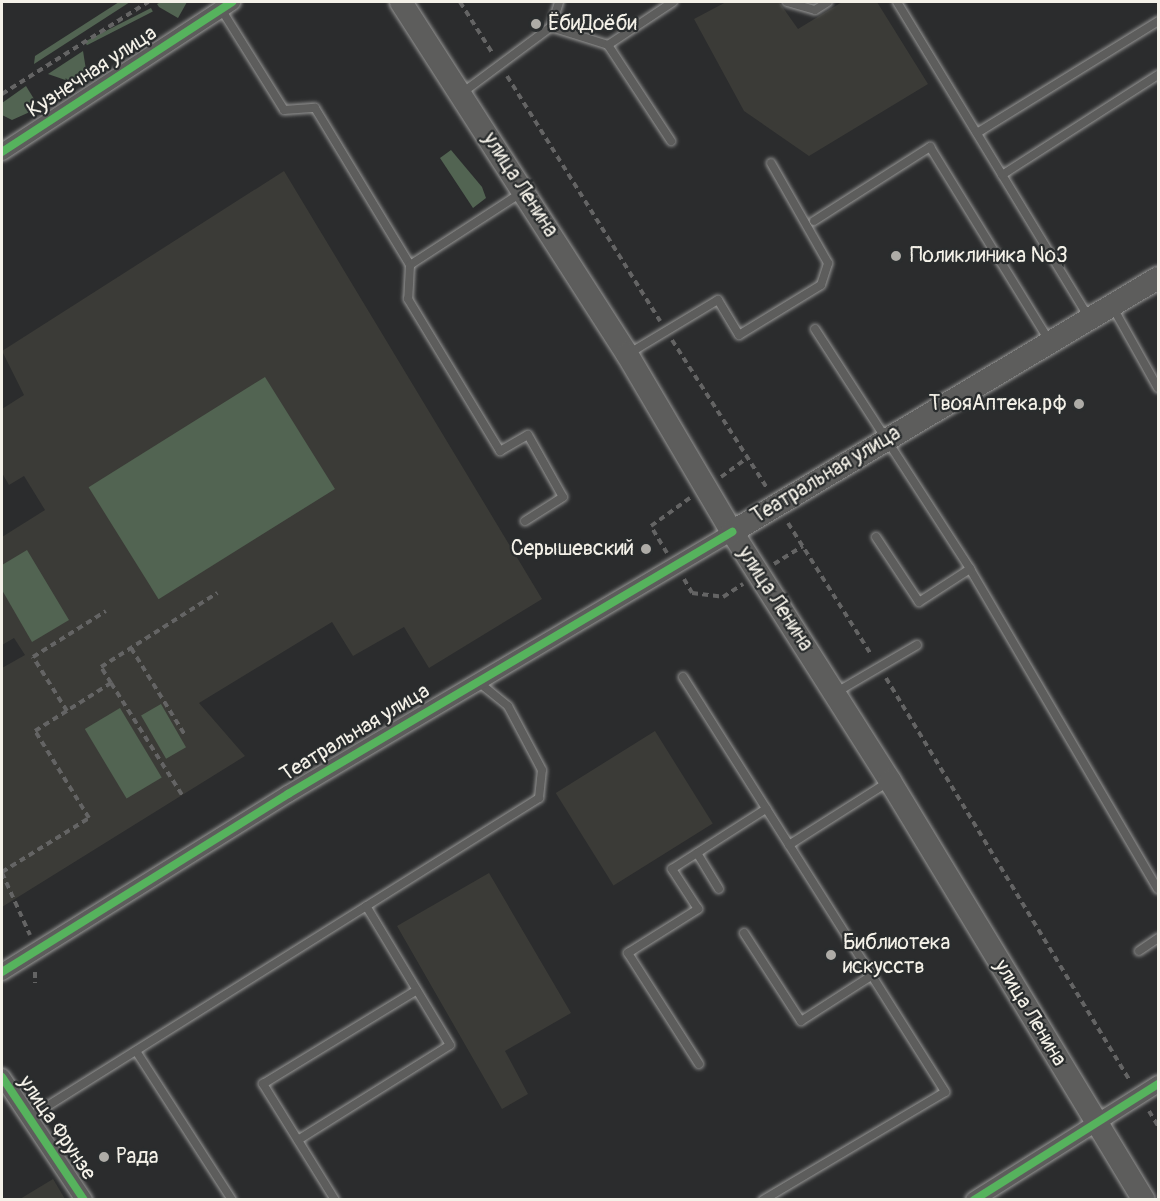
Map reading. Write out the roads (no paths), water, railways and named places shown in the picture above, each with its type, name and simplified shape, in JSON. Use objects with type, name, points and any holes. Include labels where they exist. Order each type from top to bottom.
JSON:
[{"type":"main road","name":"улица Ленина","points":[[401,2],[627,354],[732,532],[890,781],[1144,1200]]},
{"type":"main road","name":"Театральная улица","points":[[732,532],[776,502],[887,439],[1158,278]]},
{"type":"street","name":"Кузнечная улица","points":[[2,152],[227,5]]},
{"type":"street","name":"Театральная улица","points":[[2,972],[288,794],[732,532]]},
{"type":"street","name":"улица Фрунзе","points":[[2,1079],[30,1117],[84,1200]]},
{"type":"street","points":[[974,1200],[1158,1084]]},
{"type":"lane","points":[[461,93],[551,27],[559,2]]},
{"type":"lane","points":[[608,45],[673,2]]},
{"type":"lane","points":[[787,2],[815,10],[828,2]]},
{"type":"lane","points":[[897,2],[1090,319]]},
{"type":"lane","points":[[227,5],[284,110],[315,108],[410,265],[408,299],[500,451],[528,435],[563,497],[525,521]]},
{"type":"lane","points":[[977,134],[1158,21]]},
{"type":"lane","points":[[551,27],[608,45],[670,141]]},
{"type":"lane","points":[[1002,175],[1158,75]]},
{"type":"lane","points":[[814,221],[930,147],[1050,343]]},
{"type":"lane","points":[[627,354],[718,300],[739,335],[820,285],[828,263],[771,163]]},
{"type":"lane","points":[[410,265],[524,191]]},
{"type":"lane","points":[[1112,306],[1158,388]]},
{"type":"lane","points":[[815,329],[970,569],[1158,889]]},
{"type":"lane","points":[[876,537],[919,602],[970,569]]},
{"type":"lane","points":[[835,693],[917,645]]},
{"type":"lane","points":[[683,677],[945,1092],[763,1200]]},
{"type":"lane","points":[[30,1117],[539,798],[542,770],[508,706],[478,682]]},
{"type":"lane","points":[[789,845],[890,781]]},
{"type":"lane","points":[[699,1064],[628,953],[698,909],[672,869],[766,809]]},
{"type":"lane","points":[[697,853],[719,889]]},
{"type":"lane","points":[[298,1140],[450,1045],[366,906]]},
{"type":"lane","points":[[744,933],[801,1021],[871,976]]},
{"type":"lane","points":[[1139,951],[1158,938]]},
{"type":"lane","points":[[335,1200],[263,1084],[417,990]]},
{"type":"lane","points":[[136,1051],[232,1200]]},
{"type":"place","name":"ЁбиДоёби","points":[[536,24]]},
{"type":"place","name":"Поликлиника №3","points":[[896,256]]},
{"type":"place","name":"ТвояАптека.рф","points":[[1079,404]]},
{"type":"place","name":"Серышевский","points":[[646,549]]},
{"type":"place","name":"Библиотека искусств","points":[[831,955]]},
{"type":"place","name":"Рада","points":[[104,1157]]}]
